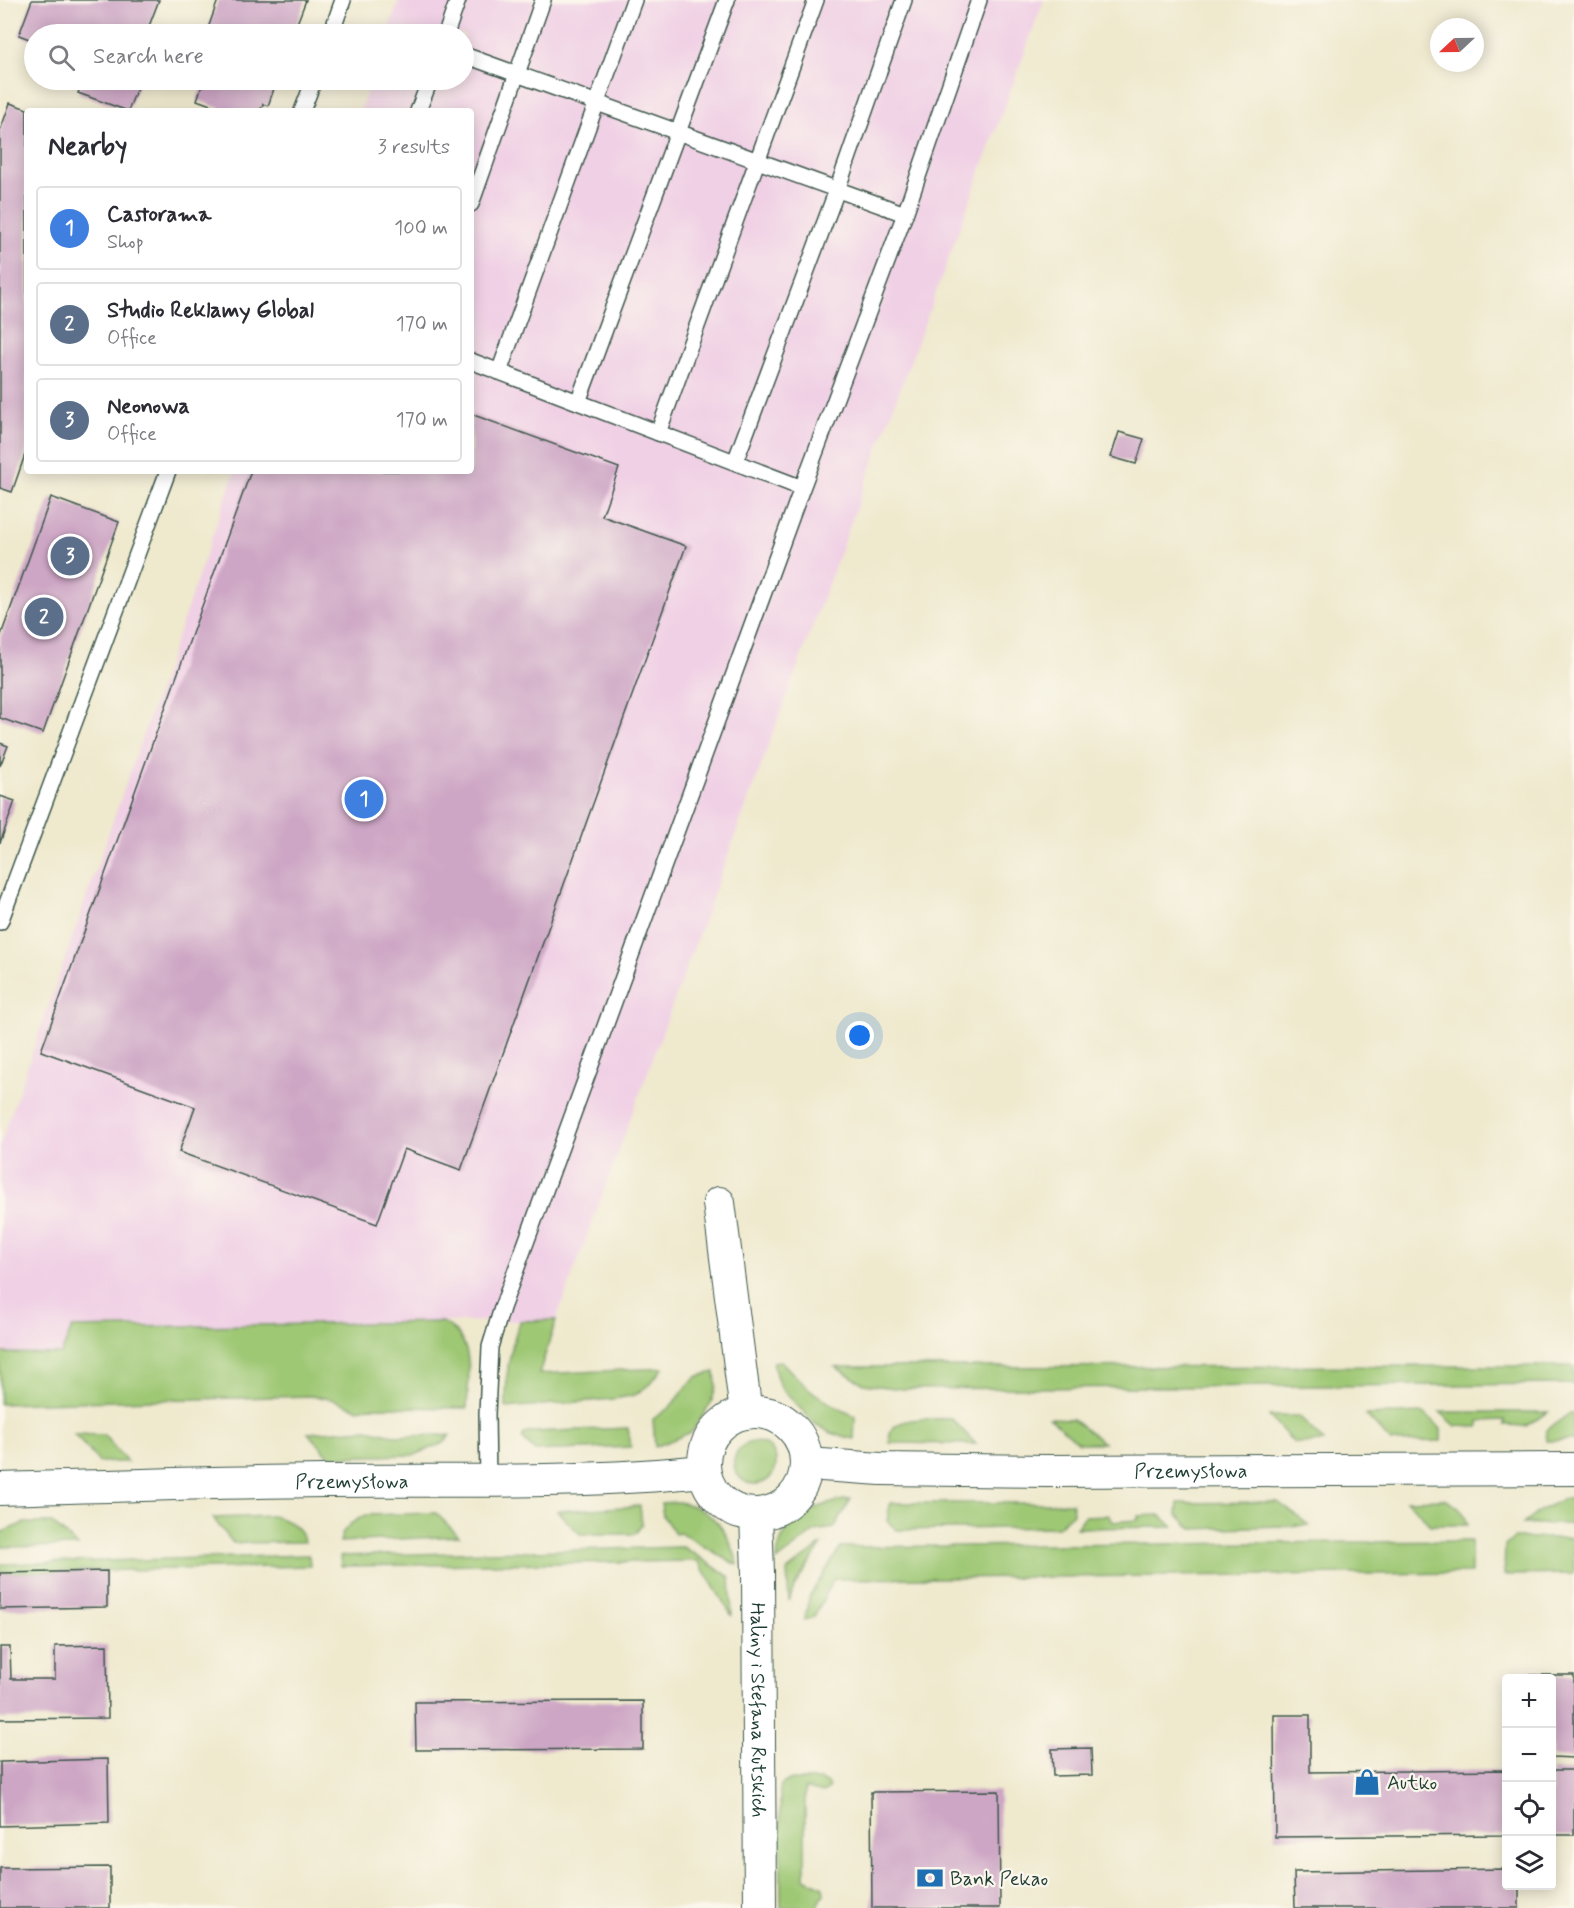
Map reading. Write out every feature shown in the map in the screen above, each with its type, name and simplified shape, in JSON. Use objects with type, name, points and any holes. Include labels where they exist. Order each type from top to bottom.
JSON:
[{"type":"street","points":[[719,1203],[746,1413]]},
{"type":"street","points":[[746,1413],[764,1413],[781,1419],[795,1430],[804,1446],[807,1464],[802,1484],[791,1500],[775,1511],[756,1515],[738,1511],[722,1502],[711,1488],[704,1471],[705,1451],[713,1433],[728,1420],[746,1413]]},
{"type":"street","name":"Przemysłowa","points":[[807,1464],[880,1469],[1046,1471],[1574,1469]]},
{"type":"street","name":"Przemysłowa","points":[[0,1489],[321,1481],[488,1481],[647,1477],[704,1471]]},
{"type":"street","name":"Haliny i Stefana Rutskich","points":[[756,1515],[760,1908]]},
{"type":"lane","points":[[335,24],[344,0]]},
{"type":"lane","points":[[450,24],[458,0]]},
{"type":"lane","points":[[474,196],[543,0]]},
{"type":"lane","points":[[499,372],[634,0]]},
{"type":"lane","points":[[578,402],[727,0]]},
{"type":"lane","points":[[658,433],[816,0]]},
{"type":"lane","points":[[735,462],[837,190],[904,0]]},
{"type":"lane","points":[[488,1481],[487,1414],[490,1347],[502,1308],[802,488],[905,214],[979,0]]},
{"type":"lane","points":[[474,59],[905,214]]},
{"type":"lane","points":[[303,108],[310,90]]},
{"type":"lane","points":[[419,108],[426,90]]},
{"type":"lane","points":[[474,362],[802,488]]},
{"type":"lane","points":[[0,922],[167,474]]},
{"type":"shaded area","points":[[399,0],[1044,0],[556,1320],[72,1328],[61,1354],[0,1353],[0,1145],[234,474],[474,474],[474,108],[361,108],[367,90],[474,90],[474,24],[391,24]]},
{"type":"green space","points":[[556,1320],[539,1374],[663,1368],[650,1384],[635,1395],[614,1399],[506,1408],[508,1364],[520,1321]]},
{"type":"green space","points":[[441,1322],[453,1329],[465,1346],[469,1366],[467,1408],[368,1407],[358,1409],[331,1399],[311,1396],[0,1404],[0,1353],[61,1354],[72,1328]]},
{"type":"green space","points":[[781,1361],[815,1393],[832,1405],[855,1416],[854,1439],[831,1433],[815,1424],[782,1389],[773,1362]]},
{"type":"green space","points":[[1574,1366],[1574,1384],[902,1389],[864,1384],[835,1367]]},
{"type":"green space","points":[[715,1372],[716,1386],[711,1403],[692,1432],[655,1447],[653,1419],[670,1407],[698,1376]]},
{"type":"green space","points":[[1440,1412],[1548,1412],[1526,1426],[1505,1425],[1505,1420],[1479,1421],[1479,1427],[1456,1426]]},
{"type":"green space","points":[[1424,1413],[1441,1429],[1441,1441],[1391,1442],[1366,1415]]},
{"type":"green space","points":[[1570,1413],[1574,1413],[1574,1440],[1546,1441],[1547,1430]]},
{"type":"green space","points":[[1269,1416],[1299,1416],[1324,1442],[1294,1443]]},
{"type":"green space","points":[[1050,1418],[1072,1419],[1104,1443],[1079,1443]]},
{"type":"green space","points":[[917,1419],[952,1419],[976,1444],[890,1443],[890,1434],[899,1424]]},
{"type":"green space","points":[[628,1428],[631,1447],[535,1451],[522,1438],[524,1434],[533,1432]]},
{"type":"green space","points":[[367,1429],[398,1436],[450,1435],[444,1443],[415,1455],[330,1457],[308,1433]]},
{"type":"green space","points":[[74,1434],[104,1435],[127,1462],[99,1462]]},
{"type":"green space","points":[[755,1442],[770,1448],[776,1463],[770,1478],[755,1484],[740,1478],[734,1463],[740,1448]]},
{"type":"green space","points":[[851,1499],[834,1528],[815,1531],[777,1561],[784,1535],[801,1516],[825,1505]]},
{"type":"green space","points":[[1444,1499],[1459,1509],[1468,1525],[1431,1525],[1406,1500]]},
{"type":"green space","points":[[1563,1499],[1574,1499],[1574,1524],[1523,1524],[1541,1510]]},
{"type":"green space","points":[[679,1502],[701,1510],[718,1523],[730,1541],[738,1564],[681,1533],[675,1534],[663,1516],[661,1503]]},
{"type":"green space","points":[[1278,1502],[1309,1525],[1192,1529],[1177,1514],[1178,1503]]},
{"type":"green space","points":[[890,1503],[1072,1503],[1073,1513],[1057,1527],[897,1530],[887,1521]]},
{"type":"green space","points":[[640,1506],[642,1525],[635,1534],[580,1534],[557,1511]]},
{"type":"green space","points":[[436,1513],[459,1536],[340,1542],[343,1532],[350,1524],[365,1515]]},
{"type":"green space","points":[[1109,1515],[1112,1522],[1138,1520],[1138,1516],[1160,1515],[1173,1527],[1076,1528],[1085,1516]]},
{"type":"green space","points":[[272,1516],[292,1524],[303,1536],[305,1542],[233,1543],[213,1518]]},
{"type":"green space","points":[[24,1523],[52,1523],[78,1546],[0,1547],[0,1533]]},
{"type":"green space","points":[[1514,1538],[1574,1538],[1574,1574],[1504,1575],[1505,1546]]},
{"type":"green space","points":[[1471,1541],[1471,1573],[834,1579],[814,1617],[804,1620],[810,1595],[841,1547]]},
{"type":"green space","points":[[822,1544],[794,1587],[789,1601],[787,1571]]},
{"type":"green space","points":[[683,1547],[730,1577],[732,1616],[698,1561],[341,1566],[340,1556]]},
{"type":"green space","points":[[309,1555],[310,1566],[0,1573],[0,1564]]},
{"type":"green space","points":[[789,1780],[820,1780],[828,1784],[829,1789],[823,1793],[805,1788],[805,1878],[823,1887],[824,1894],[817,1908],[781,1908],[780,1791],[781,1785]]},
{"type":"building","points":[[32,0],[159,0],[150,24],[24,24],[24,37],[19,35]]},
{"type":"building","points":[[218,0],[306,0],[297,24],[210,24]]},
{"type":"building","points":[[79,90],[136,90],[129,108],[120,108],[78,93]]},
{"type":"building","points":[[201,90],[274,90],[268,106],[263,104],[261,108],[219,108],[197,100]]},
{"type":"building","points":[[10,103],[24,108],[24,458],[12,492],[0,488],[0,131]]},
{"type":"building","points":[[474,415],[619,468],[602,516],[686,546],[461,1170],[404,1149],[377,1224],[179,1152],[195,1107],[41,1051],[250,474],[474,474]]},
{"type":"building","points":[[1119,432],[1144,439],[1136,464],[1111,457]]},
{"type":"building","points":[[51,497],[119,522],[43,733],[0,718],[0,638]]},
{"type":"building","points":[[0,743],[8,746],[0,766]]},
{"type":"building","points":[[0,796],[15,801],[0,843]]},
{"type":"building","points":[[107,1571],[107,1607],[0,1609],[0,1573]]},
{"type":"building","points":[[107,1645],[108,1718],[0,1719],[0,1647],[10,1647],[11,1679],[55,1679],[55,1646]]},
{"type":"building","points":[[1556,1675],[1574,1675],[1574,1758],[1556,1757]]},
{"type":"building","points":[[643,1701],[643,1749],[416,1750],[415,1702]]},
{"type":"building","points":[[1274,1715],[1310,1715],[1310,1772],[1502,1770],[1502,1835],[1275,1837]]},
{"type":"building","points":[[1091,1748],[1092,1775],[1053,1776],[1052,1749]]},
{"type":"building","points":[[108,1759],[109,1823],[0,1826],[0,1762]]},
{"type":"building","points":[[1556,1770],[1574,1770],[1574,1835],[1556,1835]]},
{"type":"building","points":[[999,1791],[1000,1908],[872,1908],[871,1792]]},
{"type":"building","points":[[110,1867],[110,1908],[0,1908],[0,1868]]},
{"type":"building","points":[[1502,1869],[1502,1890],[1519,1890],[1519,1908],[1295,1908],[1294,1872]]},
{"type":"place","name":"Neonowa","points":[[70,556]]},
{"type":"place","name":"Studio Reklamy Global","points":[[44,617]]},
{"type":"place","name":"Castorama","points":[[364,799]]},
{"type":"place","name":"Autko","points":[[1367,1782]]},
{"type":"place","name":"Bank Pekao","points":[[930,1878]]}]
